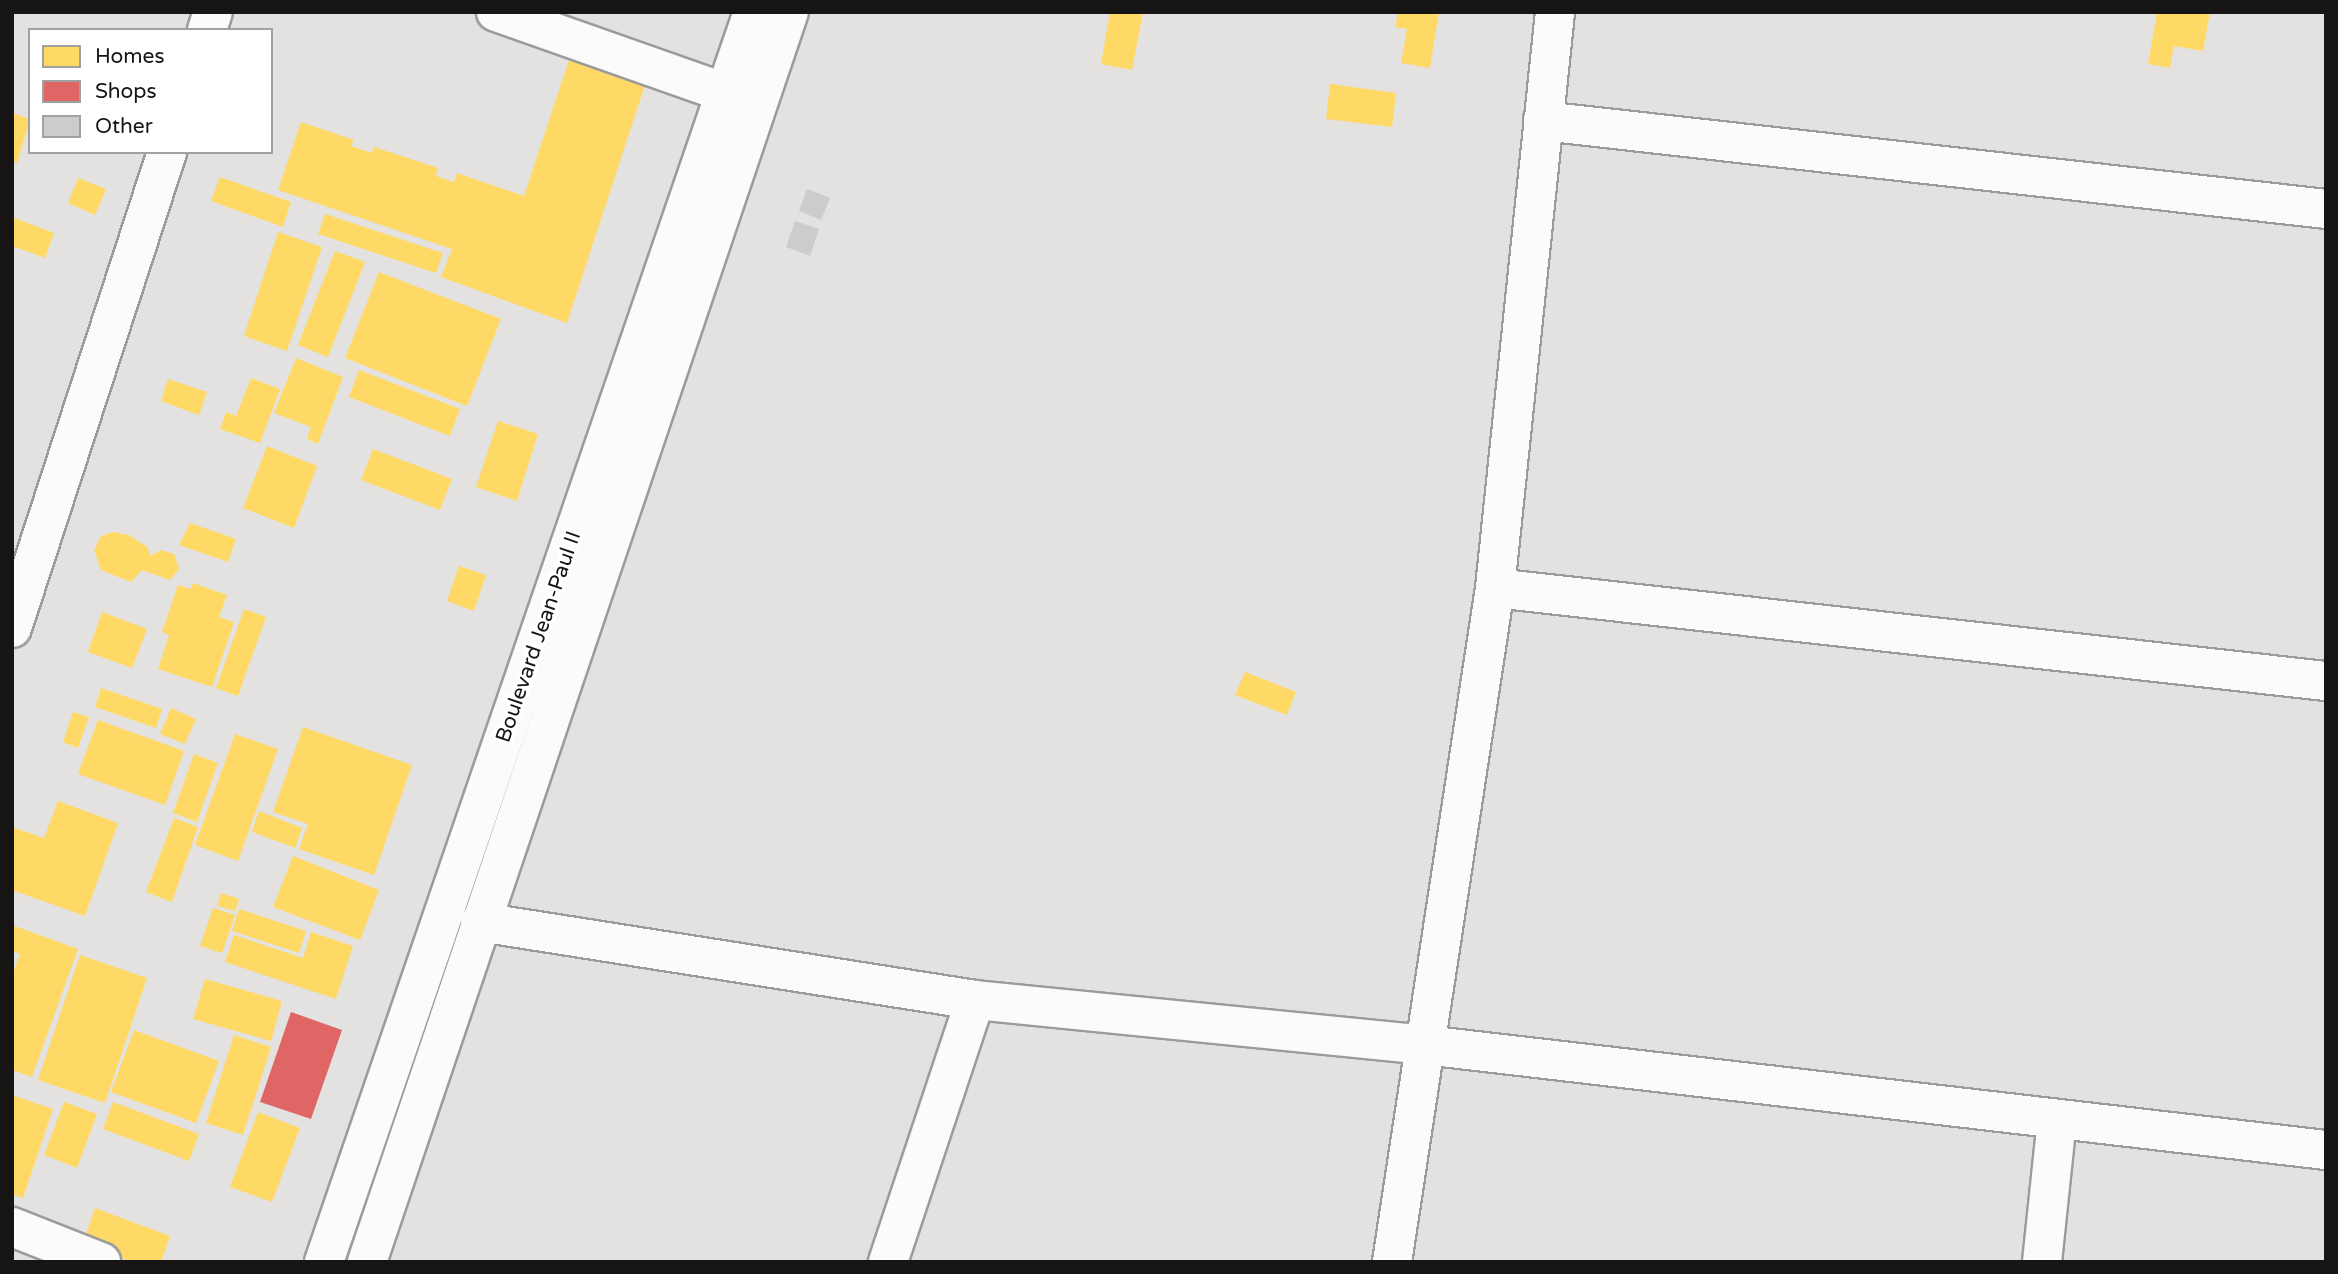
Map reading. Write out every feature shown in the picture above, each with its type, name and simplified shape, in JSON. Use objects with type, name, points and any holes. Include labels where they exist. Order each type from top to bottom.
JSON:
[{"type":"street","points":[[496,12],[726,93]]},
{"type":"street","name":"Boulevard Jean-Paul II","points":[[324,1262],[753,12]]},
{"type":"street","name":"Boulevard Jean-Paul II","points":[[368,1262],[480,922],[789,12]]},
{"type":"street","points":[[1392,1262],[1495,588],[1555,12]]},
{"type":"street","points":[[1543,121],[2326,209]]},
{"type":"street","points":[[12,628],[166,154]]},
{"type":"street","points":[[1495,588],[2326,681]]},
{"type":"street","points":[[480,922],[975,1000],[1425,1045],[2326,1150]]},
{"type":"street","points":[[888,1262],[975,1000]]},
{"type":"street","points":[[2042,1262],[2057,1119]]},
{"type":"street","points":[[12,1227],[101,1262]]},
{"type":"building: Homes","points":[[1110,12],[1143,12],[1132,70],[1101,64]]},
{"type":"building: Homes","points":[[1398,12],[1439,12],[1430,68],[1401,63],[1407,29],[1395,27]]},
{"type":"building: Homes","points":[[2157,12],[2210,12],[2203,51],[2174,46],[2170,68],[2148,64]]},
{"type":"building: Homes","points":[[569,60],[645,85],[567,323],[441,277],[452,249],[278,190],[301,122],[354,140],[351,146],[372,153],[374,147],[438,168],[436,176],[454,182],[457,173],[524,196]]},
{"type":"building: Homes","points":[[1330,84],[1396,93],[1392,127],[1326,119]]},
{"type":"building: Homes","points":[[12,113],[28,118],[28,126],[17,163],[12,161]]},
{"type":"building: Homes","points":[[220,177],[291,202],[283,227],[211,201]]},
{"type":"building: Homes","points":[[78,178],[106,189],[95,215],[68,203]]},
{"type":"building: Homes","points":[[325,214],[443,253],[436,273],[318,234]]},
{"type":"building: Homes","points":[[12,217],[54,233],[45,258],[12,246]]},
{"type":"building: Homes","points":[[278,232],[322,247],[287,351],[244,336]]},
{"type":"building: Homes","points":[[335,251],[365,262],[328,357],[298,345]]},
{"type":"building: Homes","points":[[379,272],[501,319],[467,406],[345,358]]},
{"type":"building: Homes","points":[[296,358],[343,377],[318,444],[307,439],[311,427],[274,413]]},
{"type":"building: Homes","points":[[359,370],[460,409],[450,436],[349,397]]},
{"type":"building: Homes","points":[[251,378],[280,389],[260,443],[220,429],[226,412],[236,416]]},
{"type":"building: Homes","points":[[168,379],[207,392],[199,415],[161,401]]},
{"type":"building: Homes","points":[[498,421],[538,434],[517,501],[476,487]]},
{"type":"building: Homes","points":[[267,446],[317,466],[294,528],[243,508]]},
{"type":"building: Homes","points":[[373,449],[452,479],[440,510],[361,480]]},
{"type":"building: Homes","points":[[190,523],[236,539],[228,562],[179,545]]},
{"type":"building: Homes","points":[[113,532],[129,535],[147,547],[151,556],[161,550],[174,554],[179,569],[170,580],[142,570],[131,582],[101,570],[94,550],[101,536]]},
{"type":"building: Homes","points":[[459,566],[486,575],[474,611],[447,601]]},
{"type":"building: Homes","points":[[193,583],[227,595],[219,617],[234,622],[212,687],[158,669],[169,635],[162,632],[178,585],[191,589]]},
{"type":"building: Homes","points":[[244,609],[266,617],[238,696],[216,688]]},
{"type":"building: Homes","points":[[102,612],[147,629],[132,668],[88,652]]},
{"type":"building: Homes","points":[[1245,672],[1296,692],[1287,715],[1235,695]]},
{"type":"building: Homes","points":[[101,688],[162,709],[156,728],[95,707]]},
{"type":"building: Homes","points":[[171,708],[196,719],[185,744],[160,734]]},
{"type":"building: Homes","points":[[73,712],[89,717],[78,748],[63,742]]},
{"type":"building: Homes","points":[[98,720],[184,751],[165,805],[78,774]]},
{"type":"building: Homes","points":[[303,727],[412,765],[374,875],[299,849],[308,824],[273,812]]},
{"type":"building: Homes","points":[[235,734],[278,749],[238,861],[195,845]]},
{"type":"building: Homes","points":[[194,754],[218,763],[197,822],[173,813]]},
{"type":"building: Homes","points":[[58,801],[118,823],[85,916],[12,890],[12,827],[44,838]]},
{"type":"building: Homes","points":[[259,811],[302,828],[295,848],[252,832]]},
{"type":"building: Homes","points":[[174,818],[198,827],[172,902],[146,892]]},
{"type":"building: Homes","points":[[293,856],[379,890],[360,940],[273,907]]},
{"type":"building: Homes","points":[[221,893],[239,899],[235,911],[217,906]]},
{"type":"building: Homes","points":[[213,908],[235,915],[222,953],[200,946]]},
{"type":"building: Homes","points":[[239,909],[306,931],[299,953],[232,931]]},
{"type":"building: Homes","points":[[12,925],[78,949],[32,1077],[12,1070],[12,975],[20,954],[12,951]]},
{"type":"building: Homes","points":[[311,932],[353,946],[336,999],[225,962],[234,935],[303,958]]},
{"type":"building: Homes","points":[[80,955],[147,978],[105,1103],[38,1080]]},
{"type":"building: Homes","points":[[205,979],[282,1001],[271,1041],[193,1019]]},
{"type":"building: Homes","points":[[134,1030],[219,1061],[196,1123],[111,1092]]},
{"type":"building: Homes","points":[[234,1035],[271,1047],[243,1135],[206,1123]]},
{"type":"building: Homes","points":[[12,1095],[53,1109],[23,1198],[12,1194]]},
{"type":"building: Homes","points":[[64,1102],[97,1114],[77,1168],[44,1155]]},
{"type":"building: Homes","points":[[113,1102],[199,1134],[189,1161],[103,1129]]},
{"type":"building: Homes","points":[[258,1112],[300,1128],[272,1202],[230,1187]]},
{"type":"building: Homes","points":[[95,1208],[170,1236],[161,1262],[133,1262],[83,1243]]},
{"type":"building: Shops","points":[[291,1012],[342,1030],[311,1119],[260,1102]]},
{"type":"building: Other","points":[[807,189],[830,198],[821,220],[799,211]]},
{"type":"building: Other","points":[[795,221],[819,229],[810,256],[786,247]]}]
